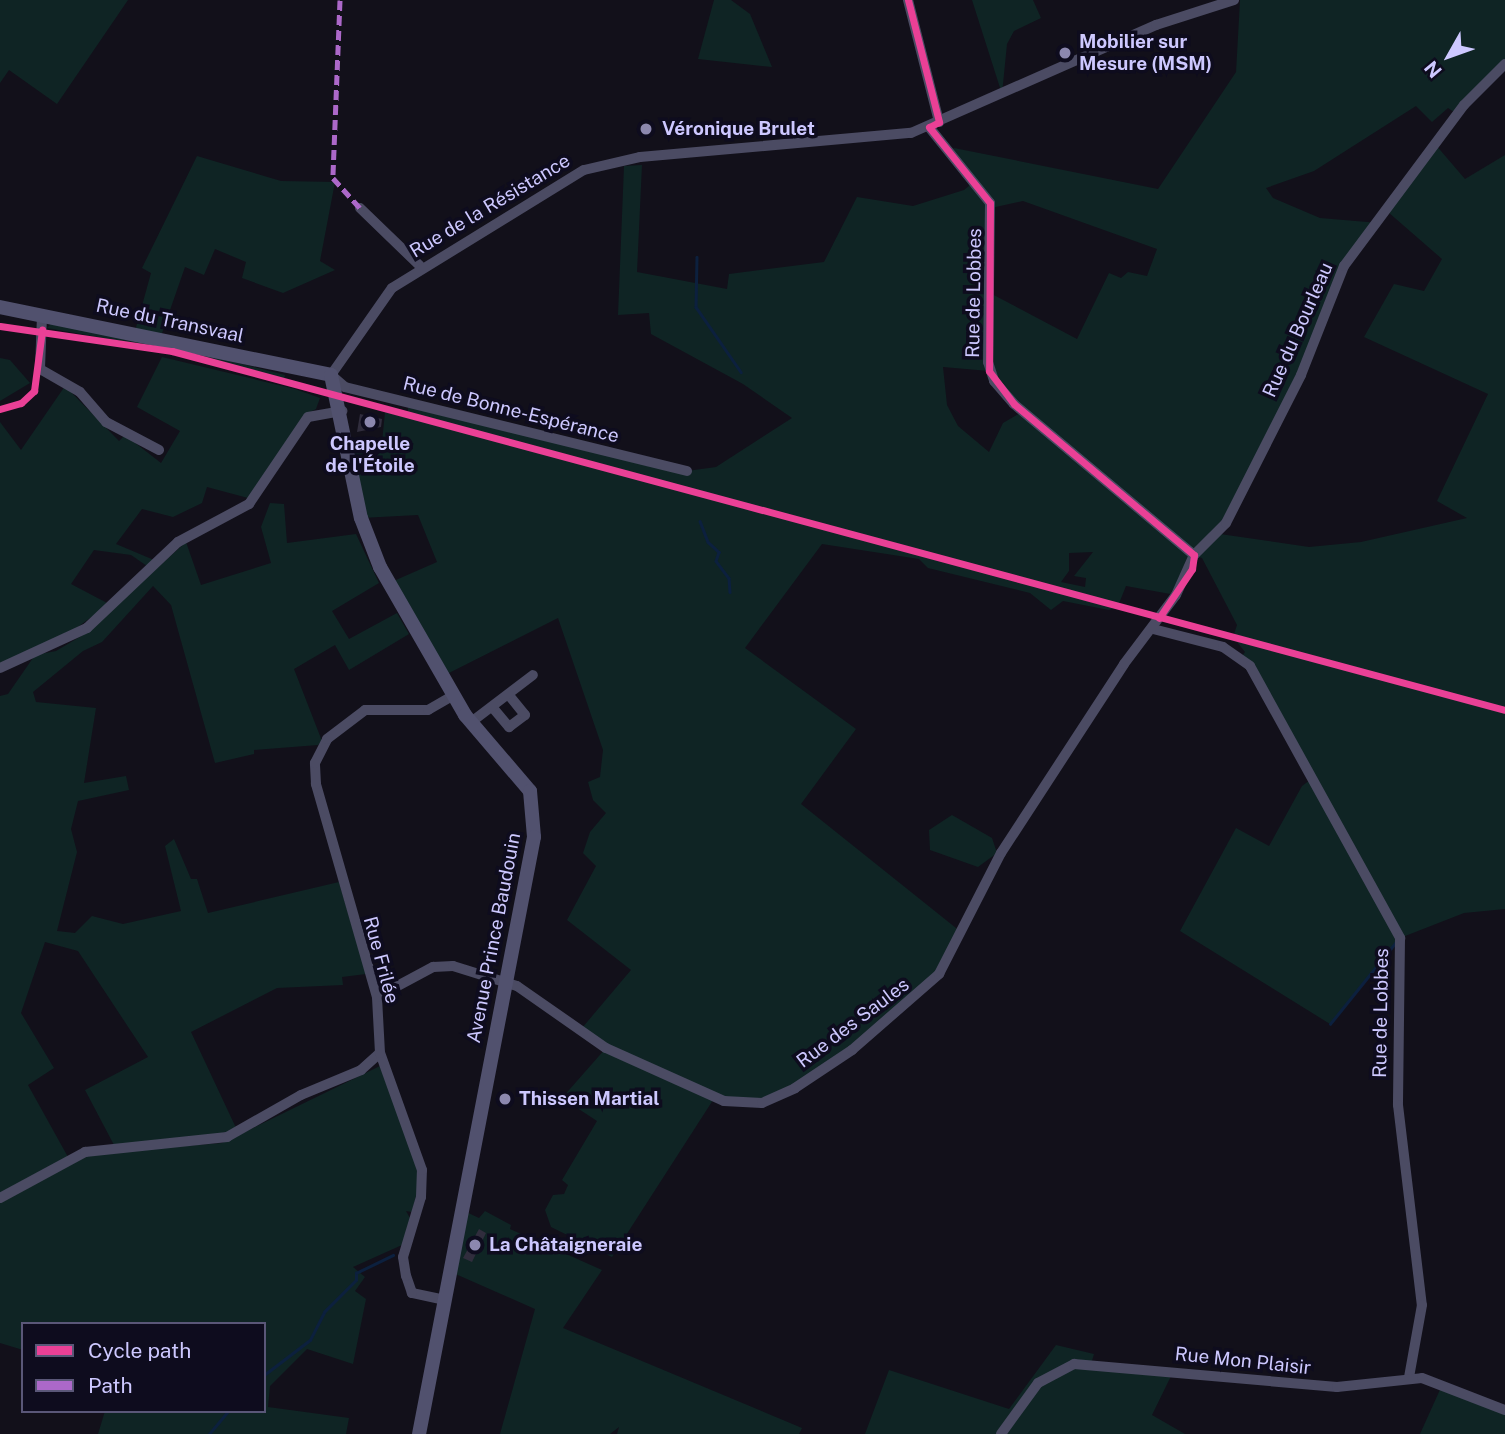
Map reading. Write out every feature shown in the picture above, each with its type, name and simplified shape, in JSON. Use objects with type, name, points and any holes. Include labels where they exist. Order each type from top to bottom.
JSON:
[{"type":"street","points":[[908,0],[939,122]]},
{"type":"street","name":"Rue de la Résistance","points":[[331,375],[379,300],[420,266],[584,170],[611,162],[892,136],[929,127],[1156,25],[1234,0]]},
{"type":"street","name":"Rue du Bourleau","points":[[1194,555],[1213,541],[1232,513],[1301,375],[1344,266],[1464,106],[1505,64]]},
{"type":"street","name":"Rue de Lobbes","points":[[929,127],[990,203],[988,362],[994,381],[1014,404],[1194,555]]},
{"type":"street","points":[[360,208],[420,266]]},
{"type":"street","name":"Rue du Transvaal","points":[[0,307],[331,375]]},
{"type":"street","points":[[42,316],[40,369],[80,393],[106,422],[159,450]]},
{"type":"street","name":"Avenue Prince Baudouin","points":[[331,375],[342,411],[369,542],[470,723],[524,779],[532,799],[534,837],[419,1434]]},
{"type":"street","name":"Rue de Bonne-Espérance","points":[[331,375],[345,387],[687,471]]},
{"type":"street","points":[[0,668],[87,628],[178,542],[254,499],[308,417],[342,411]]},
{"type":"street","name":"Rue des Saules","points":[[377,997],[443,964],[506,983],[568,1017],[606,1048],[724,1101],[762,1103],[795,1088],[902,1010],[939,974],[1001,853],[1124,664],[1153,629],[1192,569],[1194,555]]},
{"type":"street","name":"Rue de Lobbes","points":[[1153,629],[1232,650],[1250,666],[1400,938],[1398,1105],[1422,1305],[1409,1377]]},
{"type":"street","points":[[470,723],[533,675]]},
{"type":"street","name":"Rue Frilée","points":[[446,1300],[412,1293],[406,1276],[403,1257],[421,1197],[422,1170],[380,1053],[377,997],[316,784],[316,755],[338,728],[365,710],[428,710],[454,695]]},
{"type":"street","points":[[493,708],[509,727],[525,715],[509,695]]},
{"type":"street","points":[[0,1198],[85,1152],[227,1137],[301,1095],[361,1070],[380,1053]]},
{"type":"street","name":"Rue Mon Plaisir","points":[[1001,1434],[1038,1383],[1074,1364],[1337,1387],[1409,1377],[1443,1382],[1505,1410]]},
{"type":"green space","points":[[0,0],[128,0],[57,104],[9,70],[0,83]]},
{"type":"green space","points":[[714,0],[731,0],[750,14],[772,67],[698,59]]},
{"type":"green space","points":[[972,0],[1033,0],[1041,18],[1014,31],[1007,44],[1002,94]]},
{"type":"green space","points":[[1240,0],[1505,0],[1505,64],[1457,114],[1448,108],[1432,122],[1416,106],[1314,171],[1266,188],[1273,198],[1320,218],[1379,223],[1353,254],[1312,349],[1220,534],[1309,547],[1361,542],[1467,518],[1437,501],[1488,394],[1364,337],[1394,284],[1424,291],[1442,259],[1388,212],[1435,144],[1465,179],[1505,155],[1505,909],[1464,913],[1400,938],[1330,1024],[1180,931],[1236,828],[1269,846],[1302,786],[1314,777],[1242,656],[1245,652],[1233,637],[1237,625],[1202,558],[1195,556],[1176,595],[1126,586],[1118,606],[1109,610],[1063,601],[1051,610],[1030,593],[928,568],[919,559],[822,544],[745,648],[856,729],[801,804],[961,932],[939,974],[852,1050],[762,1103],[715,1097],[612,1257],[551,1227],[545,1210],[553,1195],[564,1194],[568,1185],[562,1180],[597,1121],[562,1098],[606,1048],[582,1028],[631,970],[567,920],[596,866],[583,853],[590,832],[606,813],[593,800],[588,782],[600,777],[603,750],[558,618],[443,676],[389,583],[437,562],[418,515],[361,518],[348,437],[382,442],[385,412],[408,418],[408,403],[687,471],[716,467],[792,418],[743,384],[651,334],[649,313],[618,315],[624,166],[642,165],[637,272],[727,289],[729,274],[824,262],[857,197],[913,206],[964,190],[975,181],[950,151],[954,148],[1158,189],[1236,72]],"holes":[[[1023,201],[1157,249],[1147,276],[1128,272],[1121,278],[1109,273],[1077,339],[988,292],[991,208]],[[943,367],[989,371],[1022,412],[1003,423],[989,452],[958,426],[947,405]],[[1093,552],[1074,576],[1086,578],[1085,587],[1061,582],[1069,571],[1069,553]]]},
{"type":"green space","points":[[197,156],[281,181],[335,182],[320,261],[335,270],[283,293],[242,278],[246,262],[215,249],[204,275],[185,267],[161,336],[135,331],[151,273],[142,268]]},
{"type":"green space","points":[[51,324],[164,344],[285,375],[284,382],[154,347],[47,328]]},
{"type":"green space","points":[[162,357],[295,389],[320,398],[316,409],[306,414],[248,498],[207,487],[202,503],[173,517],[142,509],[116,544],[154,560],[147,566],[131,555],[94,550],[71,584],[109,604],[71,632],[0,663],[0,422],[21,450],[65,386],[119,441],[125,435],[161,463],[180,431],[137,407]]},
{"type":"green space","points":[[0,358],[10,360],[30,383],[0,401]]},
{"type":"green space","points":[[270,503],[284,504],[287,543],[356,534],[379,583],[332,611],[349,639],[397,613],[409,634],[349,670],[335,645],[294,669],[322,741],[318,745],[254,750],[254,754],[215,763],[171,605],[153,586],[102,642],[83,651],[33,692],[36,702],[96,708],[84,783],[126,776],[129,790],[78,801],[71,829],[77,852],[57,931],[75,933],[92,916],[123,924],[181,911],[165,846],[174,839],[191,879],[197,879],[208,913],[339,882],[366,974],[342,977],[343,985],[277,988],[191,1032],[237,1130],[176,1142],[114,1145],[85,1090],[148,1057],[78,951],[45,942],[21,1013],[54,1068],[28,1085],[68,1157],[0,1196],[0,696],[8,694],[35,655],[56,651],[83,635],[186,542],[201,585],[271,563],[261,527]]},
{"type":"green space","points":[[952,815],[992,838],[997,853],[978,867],[930,850],[929,830]]},
{"type":"green space","points":[[380,1066],[417,1168],[419,1185],[412,1212],[406,1211],[410,1218],[402,1245],[353,1267],[365,1277],[355,1291],[366,1299],[353,1364],[307,1349],[270,1386],[268,1407],[349,1418],[346,1434],[98,1434],[104,1413],[266,1413],[266,1322],[21,1322],[21,1349],[0,1343],[0,1202],[87,1154],[222,1143]]},
{"type":"green space","points":[[462,1210],[479,1218],[485,1211],[511,1225],[510,1229],[602,1270],[563,1328],[802,1428],[799,1434],[617,1434],[619,1427],[610,1434],[500,1434],[535,1309],[451,1272]]},
{"type":"green space","points":[[1056,1345],[1094,1354],[1091,1364],[1173,1372],[1152,1415],[1185,1434],[865,1434],[889,1370],[1009,1409]]},
{"type":"green space","points":[[1443,1383],[1505,1410],[1505,1434],[1420,1434]]},
{"type":"building","name":"Chapelle de l'Étoile","points":[[360,414],[382,419],[381,427],[357,432]]},
{"type":"building","name":"La Châtaigneraie","points":[[479,1229],[486,1233],[472,1262],[463,1258]]},
{"type":"waterway","points":[[697,257],[696,307],[741,372]]},
{"type":"waterway","points":[[700,521],[708,542],[719,552],[716,561],[729,578],[730,592]]},
{"type":"waterway","points":[[1330,1024],[1396,942]]},
{"type":"waterway","points":[[266,1373],[310,1340],[324,1312],[356,1280],[356,1273],[393,1255]]},
{"type":"waterway","points":[[209,1434],[226,1413]]},
{"type":"marked path","points":[[340,0],[333,178],[360,208]]},
{"type":"cycle path","points":[[908,0],[939,122],[929,127],[990,203],[989,371],[1014,404],[1194,555],[1192,569],[1159,618]]},
{"type":"cycle path","points":[[0,326],[172,351],[1505,710]]},
{"type":"cycle path","points":[[0,409],[21,403],[34,391],[42,330]]},
{"type":"place","name":"Mobilier sur Mesure (MSM)","points":[[1065,53]]},
{"type":"place","name":"Véronique Brulet","points":[[646,129]]},
{"type":"place","name":"Chapelle de l'Étoile","points":[[370,422]]},
{"type":"place","name":"Thissen Martial","points":[[505,1099]]},
{"type":"place","name":"La Châtaigneraie","points":[[475,1245]]}]
